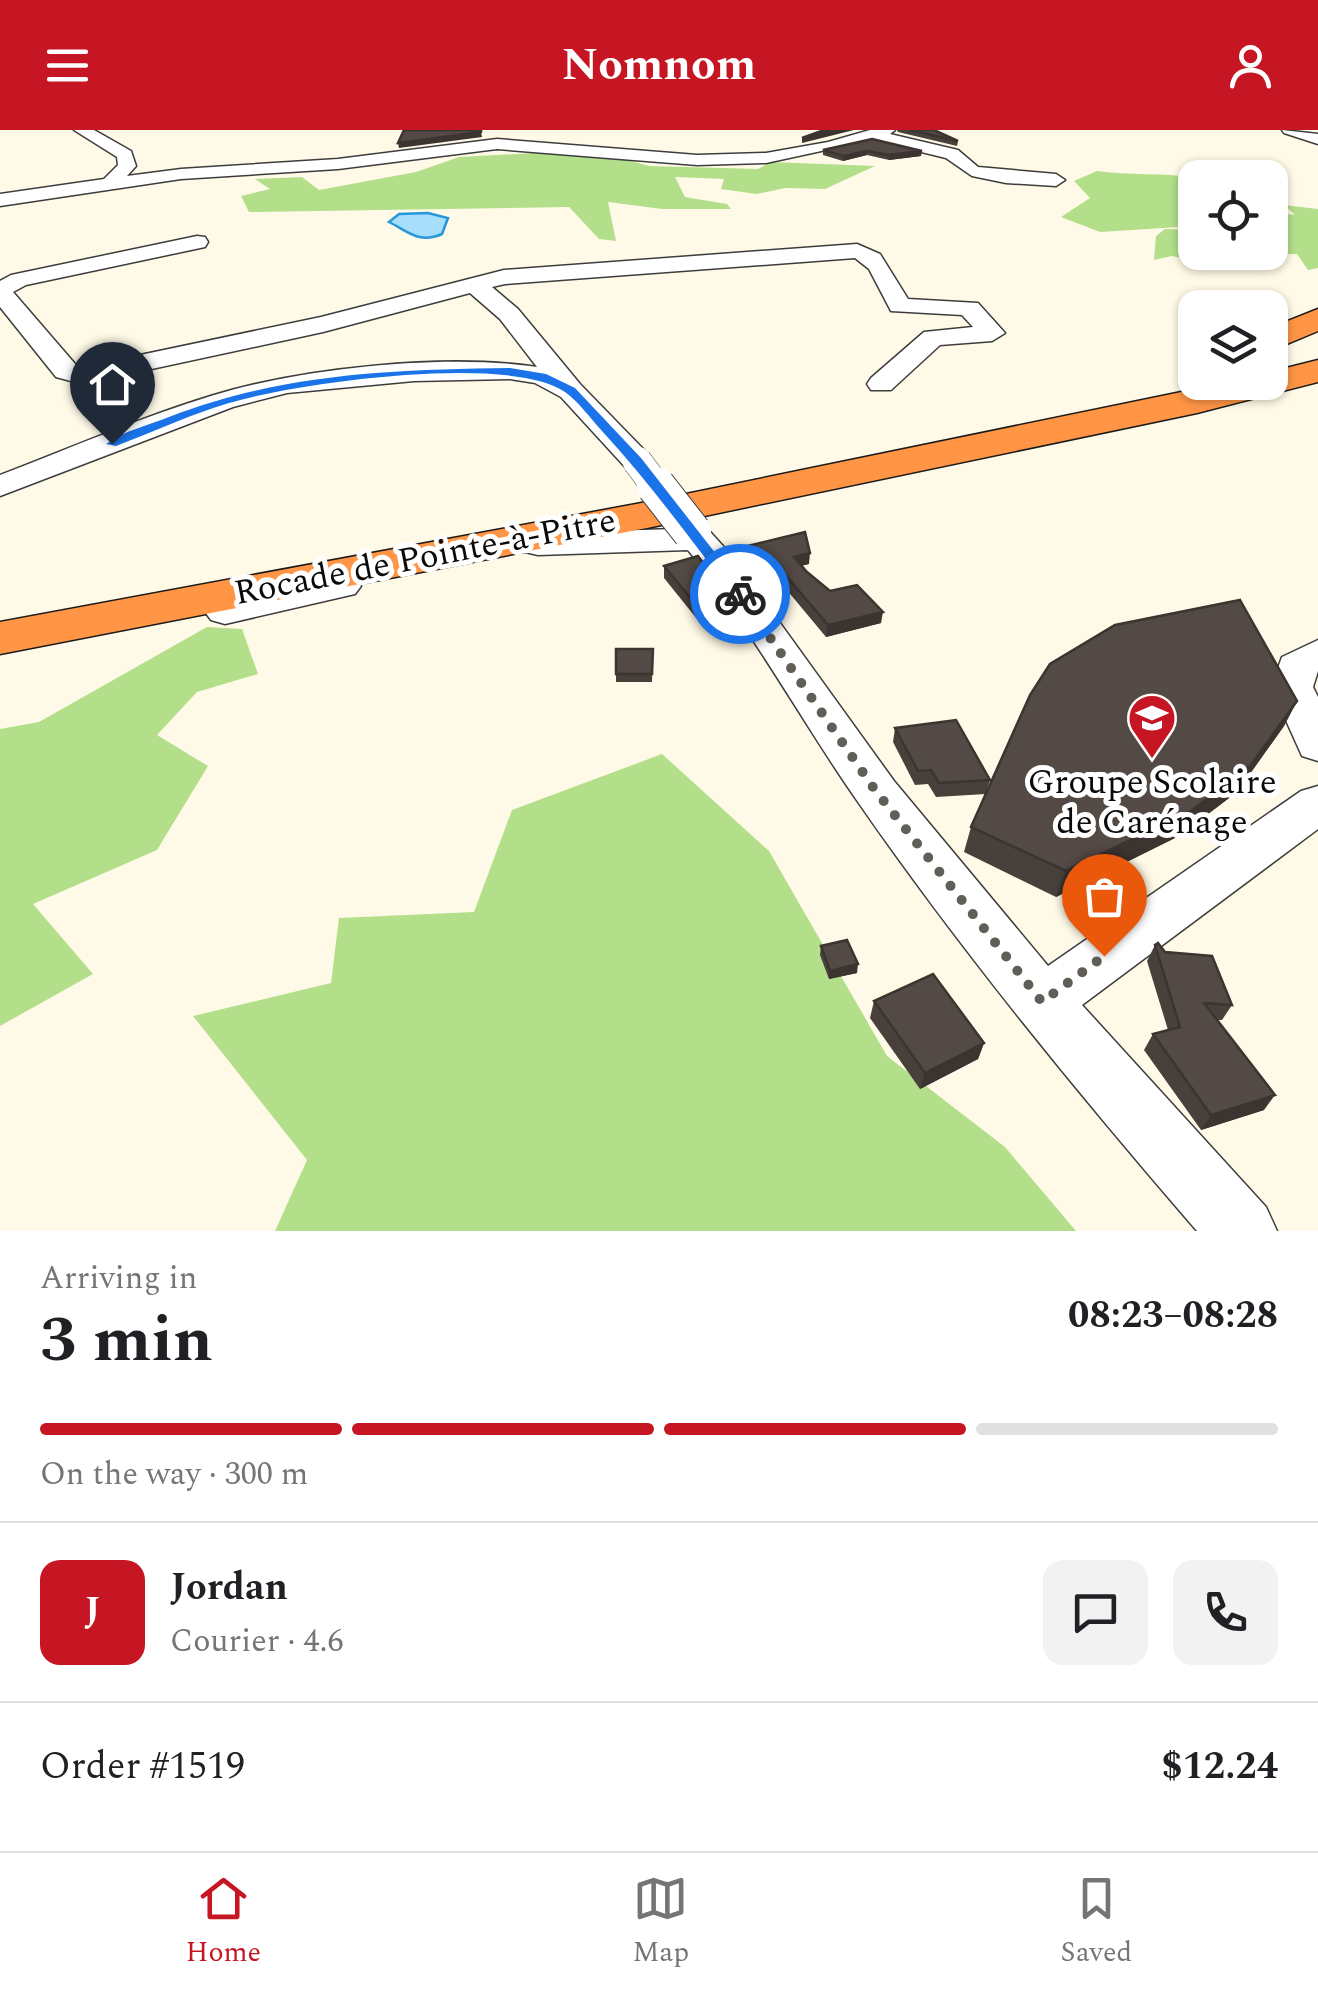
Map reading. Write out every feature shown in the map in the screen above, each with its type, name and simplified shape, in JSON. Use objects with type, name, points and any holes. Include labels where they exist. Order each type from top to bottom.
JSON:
[{"type":"highway","points":[[1288,333],[1318,319]]},
{"type":"highway","name":"Rocade de Pointe-à-Pitre","points":[[1288,363],[1318,346]]},
{"type":"highway","points":[[1288,372],[1318,373]]},
{"type":"highway","points":[[1044,408],[1178,373]]},
{"type":"highway","name":"Rocade de Pointe-à-Pitre","points":[[0,606],[1178,381]]},
{"type":"highway","name":"Rocade de Pointe-à-Pitre","points":[[0,638],[647,515],[1178,393]]},
{"type":"street","points":[[82,130],[126,155],[126,166],[110,184]]},
{"type":"street","points":[[1290,130],[1318,138]]},
{"type":"street","points":[[0,200],[181,174],[338,164],[429,144],[497,144],[733,160],[798,152],[880,132],[952,154],[972,172],[1056,180]]},
{"type":"street","points":[[198,242],[19,280],[0,291],[66,371],[82,376],[323,324],[473,283],[605,267],[865,252],[879,266],[900,306],[969,308],[992,333],[933,338],[882,384]]},
{"type":"street","points":[[473,283],[509,314],[571,391],[636,461],[760,620],[875,790],[1042,1002],[1242,1231]]},
{"type":"street","points":[[0,486],[223,401],[286,385],[414,373],[510,371],[542,376],[571,391]]},
{"type":"street","points":[[225,612],[538,544],[581,539],[649,543],[694,536]]},
{"type":"street","points":[[1318,653],[1297,666],[1292,687],[1318,745]]},
{"type":"street","points":[[1042,1002],[1318,804]]},
{"type":"green space","points":[[606,154],[649,166],[758,169],[771,162],[875,166],[825,189],[785,188],[757,194],[721,189],[724,179],[675,177],[685,197],[727,204],[731,209],[662,209],[608,202],[616,241],[599,239],[569,207],[249,212],[241,196],[270,189],[255,179],[302,177],[319,190],[416,172],[459,157]]},
{"type":"green space","points":[[1097,171],[1178,176],[1178,227],[1100,232],[1061,217],[1090,198],[1074,181]]},
{"type":"green space","points":[[1288,205],[1318,209],[1318,268],[1308,270],[1297,254],[1288,254],[1288,214],[1295,215]]},
{"type":"green space","points":[[1165,229],[1178,229],[1178,257],[1154,260],[1156,236]]},
{"type":"green space","points":[[207,627],[242,629],[258,674],[197,692],[157,735],[208,766],[157,850],[33,904],[93,974],[0,1026],[0,729],[39,722]]},
{"type":"green space","points":[[662,754],[769,851],[887,1056],[1005,1147],[1076,1231],[275,1231],[307,1160],[193,1016],[331,983],[339,918],[474,912],[512,810]]},
{"type":"water","points":[[428,213],[448,218],[442,234],[420,237],[389,222],[399,214]]},
{"type":"building","points":[[404,130],[481,130],[481,132],[398,143]]},
{"type":"building","points":[[910,130],[934,130],[958,141]]},
{"type":"building","points":[[872,139],[922,151],[889,155],[867,151],[844,156],[823,150]]},
{"type":"building","points":[[805,532],[810,553],[794,557],[807,572],[830,591],[857,585],[883,612],[828,625],[787,577],[776,580],[762,565],[753,567],[739,548]]},
{"type":"building","points":[[698,556],[733,603],[702,612],[664,566]]},
{"type":"building","name":"Groupe Scolaire de Carénage","points":[[1240,600],[1297,701],[1250,766],[1191,811],[1066,871],[971,827],[1030,695],[1050,664],[1115,625]]},
{"type":"building","points":[[616,649],[653,649],[652,674],[616,674]]},
{"type":"building","points":[[956,720],[990,780],[939,783],[931,770],[918,771],[895,728]]},
{"type":"building","points":[[847,940],[858,964],[830,971],[821,946]]},
{"type":"building","points":[[1158,943],[1165,952],[1212,956],[1232,1005],[1204,1003],[1275,1095],[1211,1115],[1153,1034],[1180,1027],[1155,945]]},
{"type":"building","points":[[933,974],[984,1043],[925,1073],[874,1001]]},
{"type":"way so far","points":[[740,594],[875,790],[1042,1002],[1104,956]]},
{"type":"place","name":"Groupe Scolaire de Carénage","points":[[1152,760]]},
{"type":"route","points":[[112,444],[223,401],[286,385],[414,373],[510,371],[542,376],[571,391],[636,461],[740,594]]}]
